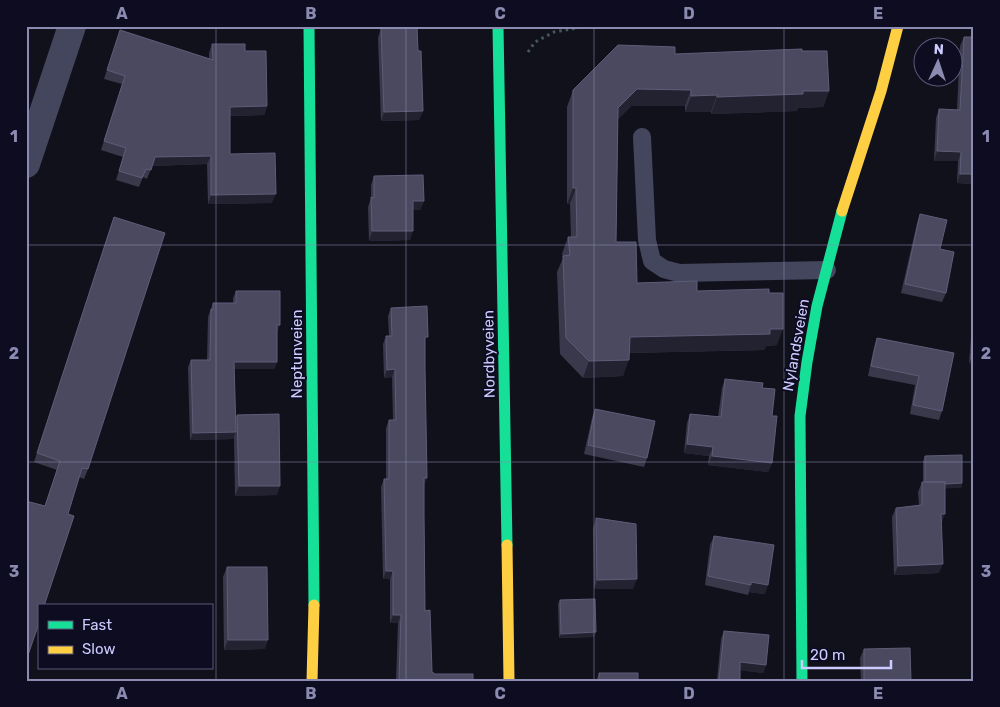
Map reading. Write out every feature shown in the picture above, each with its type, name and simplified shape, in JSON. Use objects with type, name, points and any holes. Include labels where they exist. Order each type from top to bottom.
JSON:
[{"type":"street","points":[[26,164],[72,26]]},
{"type":"street","name":"Neptunveien","points":[[309,26],[314,515],[314,649],[312,681]]},
{"type":"street","name":"Nordbyveien","points":[[498,26],[509,681]]},
{"type":"street","name":"Nylandsveien","points":[[802,681],[800,416],[808,348],[845,199],[892,56],[898,26]]},
{"type":"lane","points":[[642,137],[647,240],[652,261],[664,269],[679,273],[827,270]]},
{"type":"path","points":[[498,61],[523,61],[535,42],[543,37],[568,29],[589,26]]},
{"type":"building","points":[[417,27],[418,51],[421,51],[423,111],[384,112],[381,28]]},
{"type":"building","points":[[120,30],[213,60],[212,44],[245,44],[245,51],[266,51],[267,106],[230,107],[230,154],[275,153],[276,194],[211,195],[211,156],[155,157],[151,170],[146,169],[142,178],[119,171],[126,148],[104,141],[125,76],[107,70]]},
{"type":"building","points":[[964,37],[974,37],[974,174],[960,174],[961,152],[937,151],[939,109],[960,110]]},
{"type":"building","points":[[618,45],[675,47],[675,54],[802,49],[802,51],[827,51],[829,91],[803,91],[803,94],[717,97],[717,95],[691,96],[691,90],[637,89],[618,108],[616,242],[636,242],[637,283],[697,281],[697,291],[769,289],[769,293],[783,293],[783,329],[770,329],[770,334],[630,337],[629,360],[589,361],[566,338],[563,256],[570,255],[568,237],[577,237],[576,188],[573,188],[573,90]]},
{"type":"building","points":[[423,175],[424,201],[413,201],[413,231],[372,231],[371,197],[374,198],[374,176]]},
{"type":"building","points":[[920,214],[947,220],[940,249],[954,252],[946,293],[905,284]]},
{"type":"building","points":[[114,217],[165,233],[88,469],[82,468],[68,514],[74,516],[45,604],[38,604],[38,626],[26,661],[26,501],[45,506],[60,461],[37,453]]},
{"type":"building","points":[[236,291],[280,291],[280,325],[277,325],[277,362],[234,362],[236,432],[193,433],[191,360],[210,360],[211,309],[213,310],[213,303],[236,303]]},
{"type":"building","points":[[427,306],[428,337],[425,337],[425,368],[427,478],[424,478],[425,611],[430,610],[432,672],[435,674],[473,674],[473,681],[399,681],[401,615],[393,615],[393,571],[386,571],[384,479],[389,479],[389,420],[396,420],[395,369],[387,370],[386,336],[392,336],[391,308]]},
{"type":"building","points":[[973,333],[974,359],[971,359]]},
{"type":"building","points":[[877,338],[954,353],[942,411],[913,405],[919,376],[871,366]]},
{"type":"building","points":[[725,379],[763,383],[762,388],[775,389],[772,416],[777,416],[772,463],[712,456],[713,447],[687,444],[690,414],[721,417]]},
{"type":"building","points":[[595,409],[655,421],[647,458],[588,445]]},
{"type":"building","points":[[279,414],[280,486],[239,486],[237,415]]},
{"type":"building","points":[[962,455],[962,483],[925,482],[925,456]]},
{"type":"building","points":[[922,482],[945,482],[945,514],[941,514],[943,564],[898,566],[896,508],[922,505]]},
{"type":"building","points":[[596,518],[636,524],[637,579],[597,580]]},
{"type":"building","points":[[714,536],[774,545],[768,585],[751,582],[751,585],[708,576]]},
{"type":"building","points":[[227,567],[267,567],[268,640],[228,640]]},
{"type":"building","points":[[595,599],[596,632],[561,634],[560,600]]},
{"type":"building","points":[[724,631],[769,635],[766,665],[740,662],[740,681],[714,681],[719,680]]},
{"type":"building","points":[[910,648],[911,681],[864,681],[864,649]]},
{"type":"building","points":[[599,673],[638,673],[638,681],[599,681]]},
{"type":"traffic: fast","points":[[309,26],[314,605]]},
{"type":"traffic: fast","points":[[498,26],[507,545]]},
{"type":"traffic: fast","points":[[802,681],[800,416],[817,306],[842,211]]},
{"type":"traffic: slow","points":[[842,211],[881,91],[898,26]]},
{"type":"traffic: slow","points":[[507,545],[509,681]]},
{"type":"traffic: slow","points":[[312,681],[314,605]]}]
